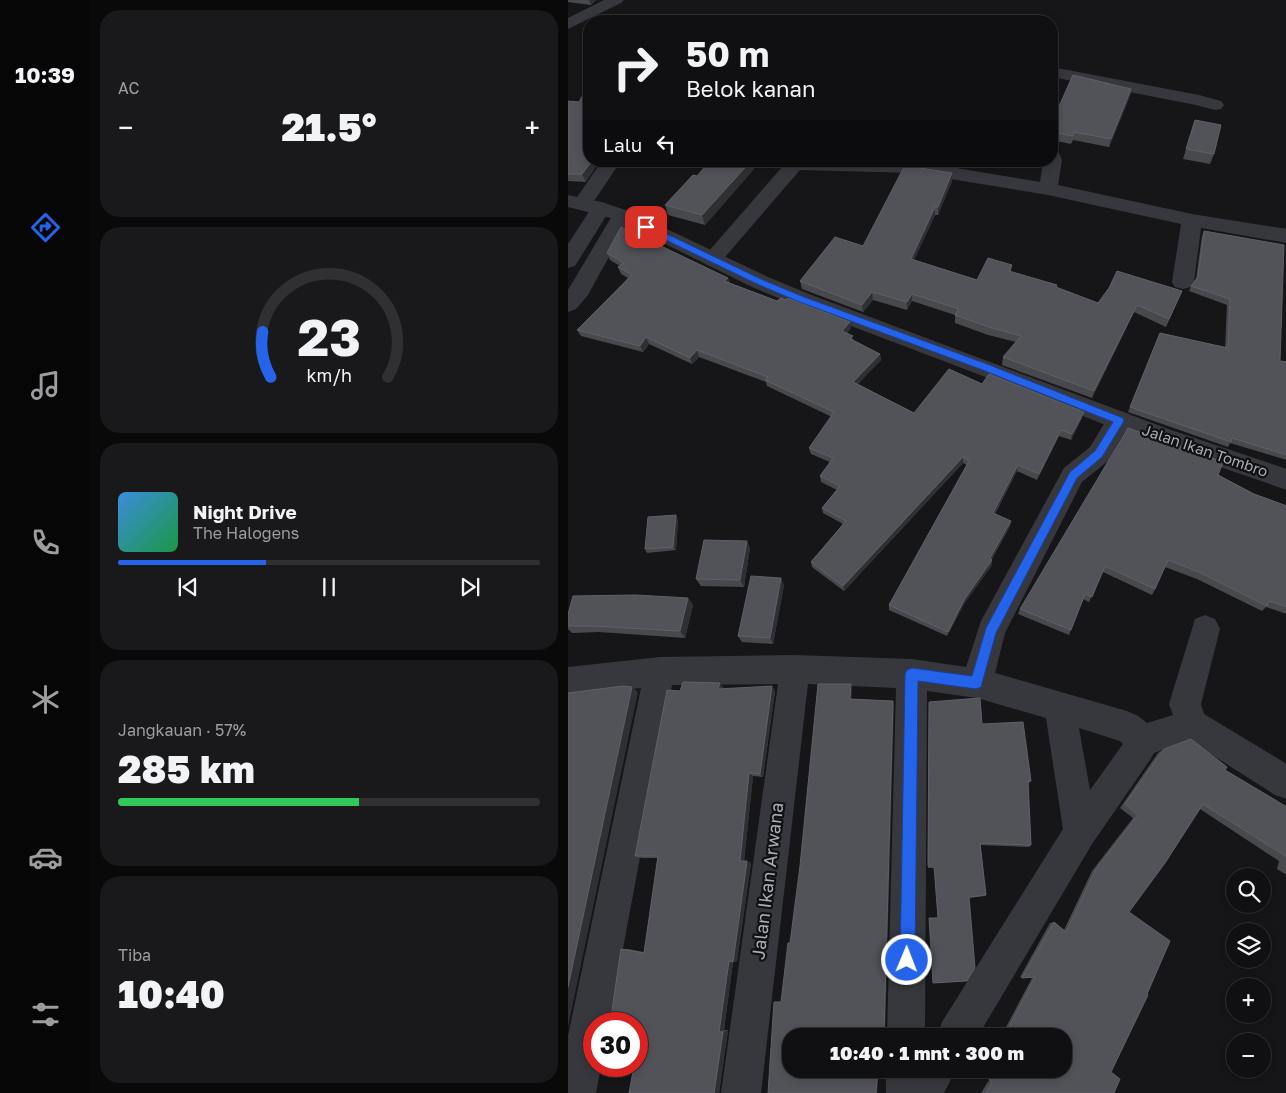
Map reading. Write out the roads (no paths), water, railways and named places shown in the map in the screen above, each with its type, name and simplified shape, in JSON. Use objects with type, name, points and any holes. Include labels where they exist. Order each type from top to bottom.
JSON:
[{"type":"street","points":[[586,15],[616,0]]},
{"type":"street","points":[[568,24],[583,16]]},
{"type":"street","points":[[1058,73],[1199,100],[1216,105]]},
{"type":"street","points":[[568,261],[594,207],[610,167]]},
{"type":"street","points":[[712,259],[788,167]]},
{"type":"street","points":[[931,167],[1048,189],[1192,220],[1286,236]]},
{"type":"street","points":[[1048,189],[1052,167]]},
{"type":"street","points":[[568,304],[580,290],[594,207]]},
{"type":"street","name":"Jalan Ikan Tombro","points":[[594,207],[801,299],[983,366],[1119,421],[1286,480]]},
{"type":"street","points":[[1183,282],[1192,220]]},
{"type":"street","points":[[976,683],[991,632],[1073,475],[1099,454],[1119,421]]},
{"type":"street","points":[[1205,629],[1185,704],[1191,724],[1286,783]]},
{"type":"street","points":[[568,682],[660,671],[795,669],[912,674],[976,683],[1124,725],[1135,732],[1141,740],[1140,749],[1080,832],[961,1028]]},
{"type":"street","name":"Jalan Ikan Arwana","points":[[741,1093],[795,669]]},
{"type":"street","points":[[576,1093],[660,671]]},
{"type":"street","points":[[906,1028],[912,674]]},
{"type":"street","points":[[1060,707],[1080,832]]},
{"type":"street","points":[[1141,740],[1191,724]]},
{"type":"street","points":[[906,1078],[906,1093]]},
{"type":"street","points":[[921,1093],[930,1078]]}]
